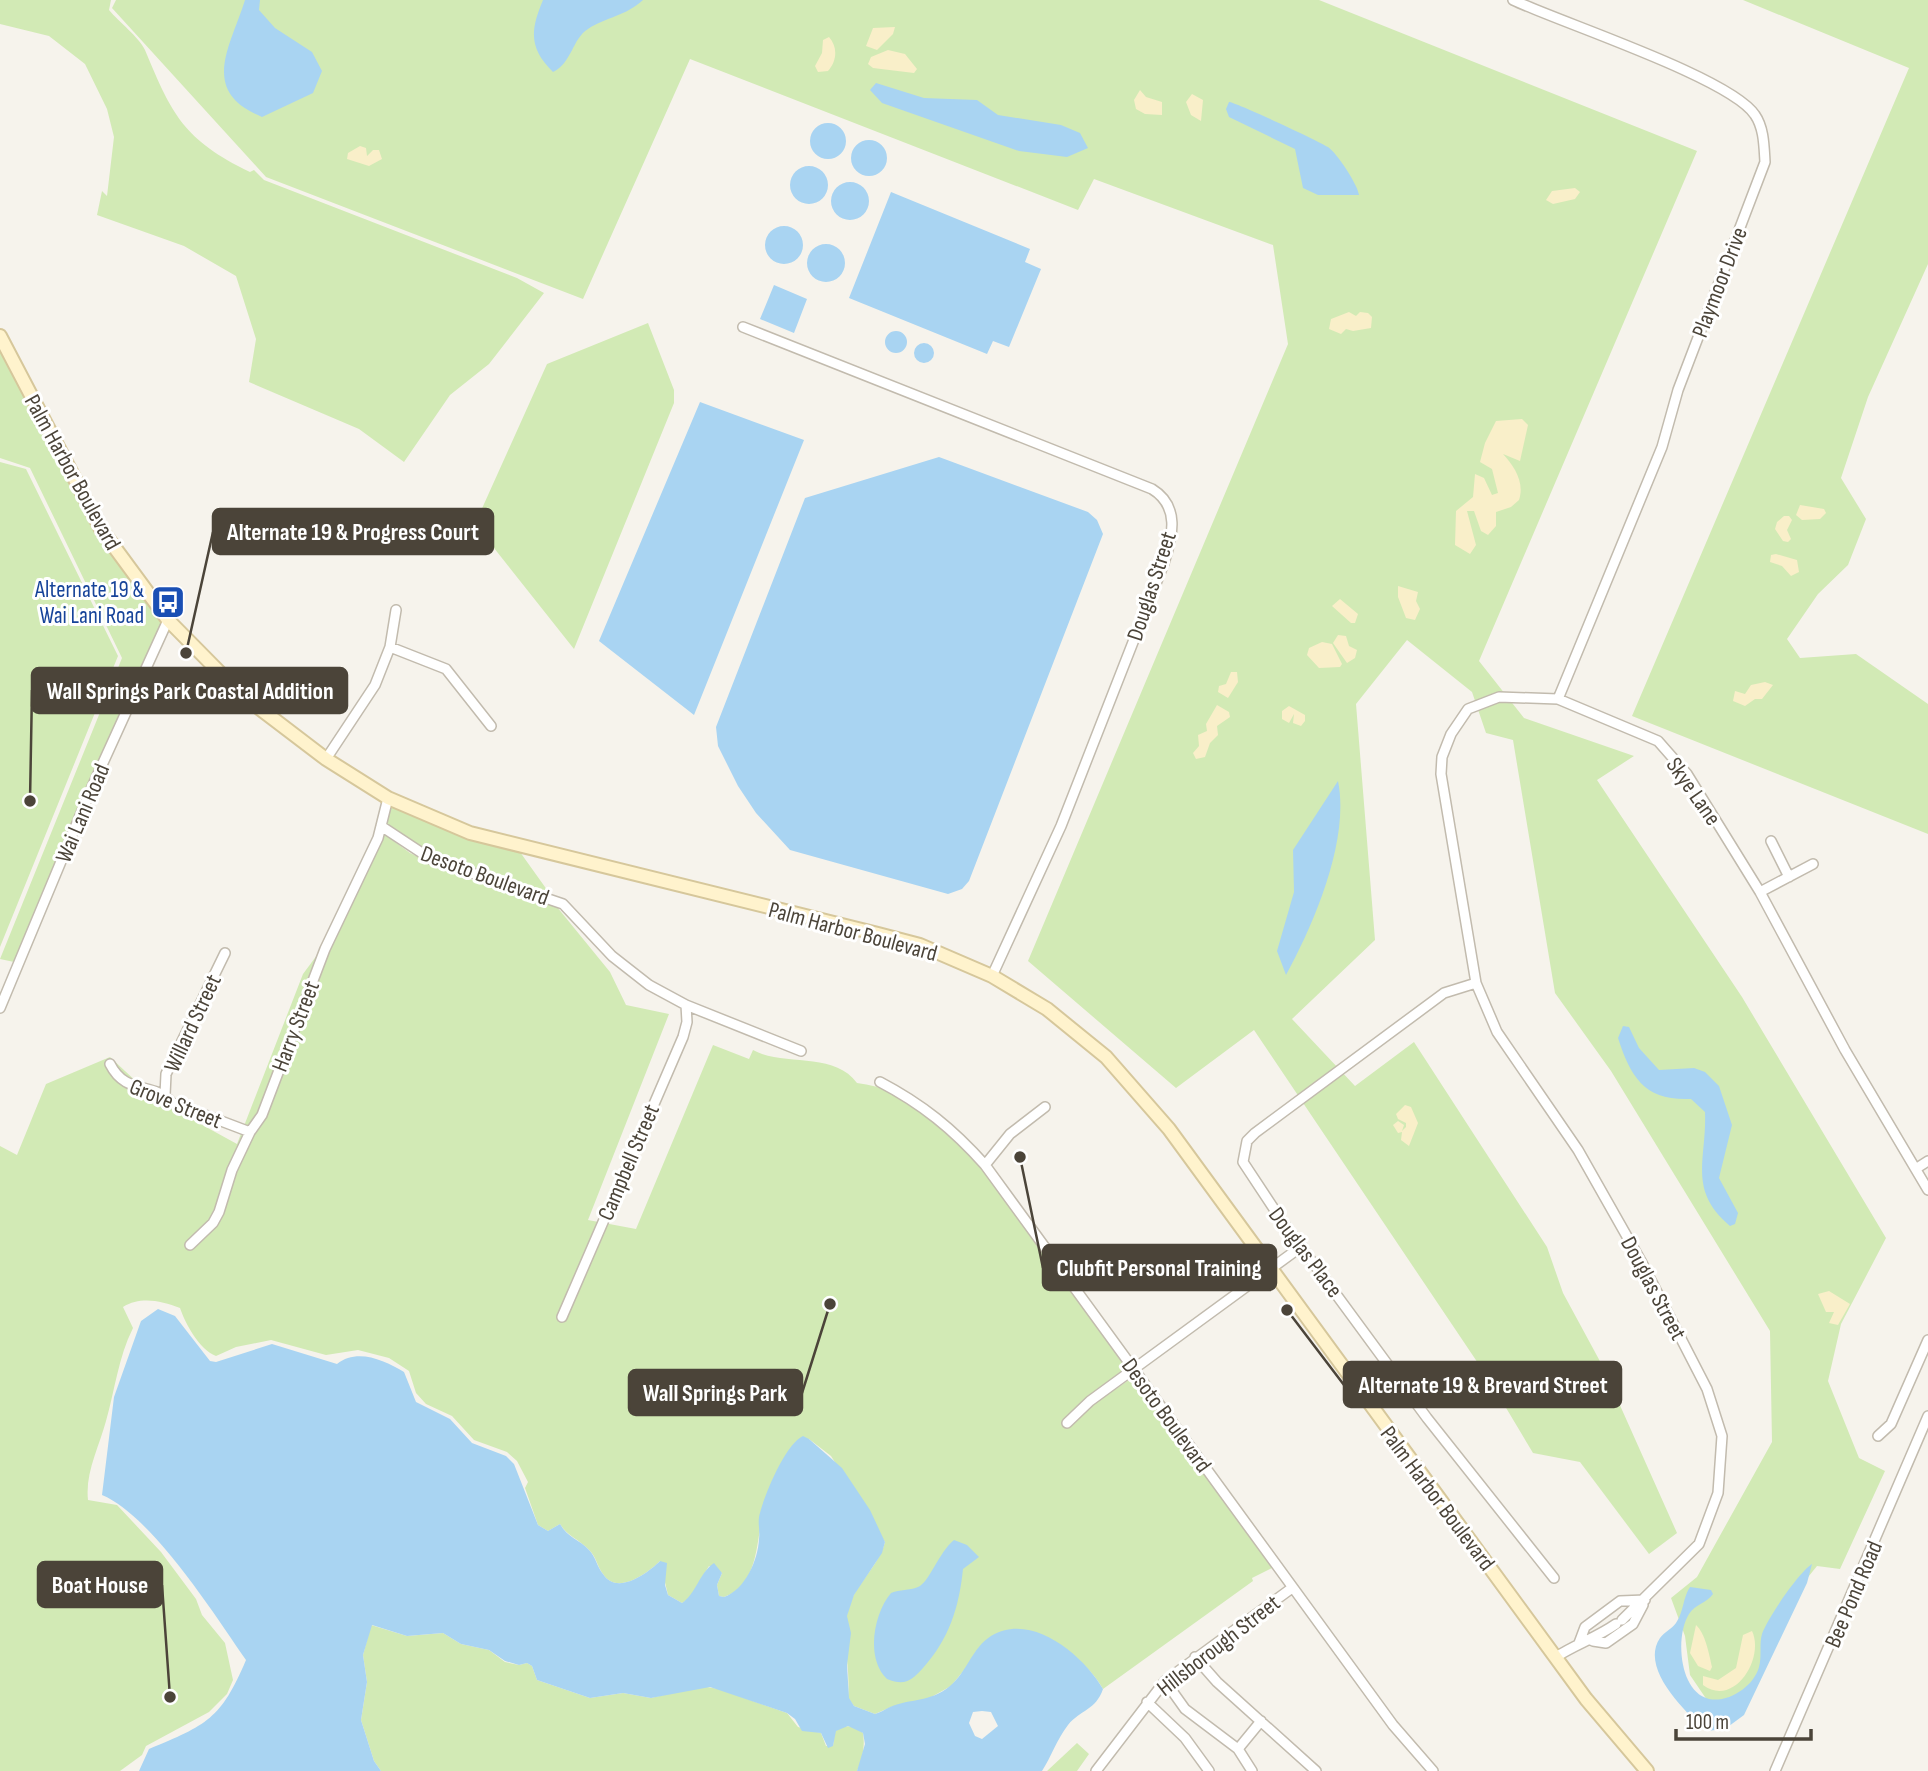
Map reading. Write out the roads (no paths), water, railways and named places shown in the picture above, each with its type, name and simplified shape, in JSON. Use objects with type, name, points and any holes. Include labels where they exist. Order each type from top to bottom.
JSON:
[{"type":"main road","name":"Palm Harbor Boulevard","points":[[0,336],[101,529],[168,620],[242,695],[326,759],[388,798],[470,833],[919,945],[992,976],[1068,1025],[1130,1081],[1169,1129],[1612,1733],[1647,1771]]},
{"type":"street","name":"Playmoor Drive","points":[[1513,0],[1725,90],[1756,116],[1764,139],[1765,162],[1678,390],[1662,447],[1558,699]]},
{"type":"street","name":"Douglas Street","points":[[743,327],[1152,489],[1167,503],[1173,523],[1164,563],[1061,827],[992,976]]},
{"type":"street","points":[[326,759],[375,685],[390,647],[397,610]]},
{"type":"street","name":"Wai Lani Road","points":[[0,1008],[92,787],[168,620]]},
{"type":"street","points":[[390,647],[446,669],[491,726]]},
{"type":"street","name":"Skye Lane","points":[[1476,983],[1441,774],[1442,757],[1451,734],[1468,709],[1499,697],[1558,699],[1658,741],[1687,774],[1760,892],[1845,1050],[1928,1190]]},
{"type":"street","name":"Harry Street","points":[[190,1245],[213,1223],[228,1180],[250,1132],[262,1115],[325,949],[374,846],[388,798]]},
{"type":"street","name":"Desoto Boulevard","points":[[380,825],[430,859],[563,904],[627,971],[685,1005],[801,1051]]},
{"type":"street","points":[[1771,841],[1789,877]]},
{"type":"street","points":[[1760,892],[1813,864]]},
{"type":"street","name":"Willard Street","points":[[165,1095],[163,1087],[166,1074],[225,953]]},
{"type":"street","name":"Douglas Street","points":[[1476,983],[1497,1032],[1578,1150],[1642,1263],[1707,1389],[1722,1436],[1718,1493],[1699,1544],[1645,1600],[1619,1622],[1593,1640],[1579,1643],[1556,1657]]},
{"type":"street","name":"Douglas Place","points":[[1476,983],[1444,993],[1247,1141],[1243,1162],[1427,1418],[1554,1578]]},
{"type":"street","name":"Campbell Street","points":[[562,1317],[683,1037],[687,1021],[685,1005]]},
{"type":"street","name":"Grove Street","points":[[110,1064],[118,1079],[128,1084],[165,1095],[171,1102],[250,1132]]},
{"type":"street","name":"Desoto Boulevard","points":[[880,1082],[930,1110],[959,1136],[985,1165],[1392,1725],[1433,1771]]},
{"type":"street","points":[[985,1165],[1010,1134],[1045,1107]]},
{"type":"street","points":[[1917,1168],[1928,1161]]},
{"type":"street","points":[[1068,1423],[1090,1401],[1302,1246]]},
{"type":"street","points":[[1878,1436],[1891,1424],[1928,1340]]},
{"type":"street","name":"Bee Pond Road","points":[[1775,1771],[1928,1416]]},
{"type":"street","name":"Hillsborough Street","points":[[1096,1771],[1165,1681],[1292,1588]]},
{"type":"street","name":"Douglas Street","points":[[1579,1643],[1585,1627],[1620,1601],[1645,1600]]},
{"type":"street","points":[[1593,1640],[1606,1643],[1633,1624],[1645,1600]]},
{"type":"street","points":[[1195,1657],[1217,1682],[1316,1771]]},
{"type":"street","points":[[1165,1681],[1185,1709],[1238,1749],[1252,1771]]},
{"type":"street","points":[[1147,1702],[1185,1738],[1209,1771]]},
{"type":"street","points":[[1238,1749],[1261,1721]]},
{"type":"water","points":[[245,0],[260,0],[259,10],[275,28],[312,52],[322,71],[313,93],[262,117],[243,106],[231,94],[225,81],[227,51]]},
{"type":"water","points":[[543,0],[643,0],[630,10],[583,33],[564,63],[553,72],[539,55],[534,39]]},
{"type":"water","points":[[876,83],[924,98],[977,100],[998,115],[1061,125],[1080,133],[1088,148],[1067,157],[1019,151],[882,103],[870,90]]},
{"type":"water","points":[[1229,102],[1328,147],[1346,169],[1359,195],[1318,195],[1303,188],[1295,149],[1229,117],[1226,109]]},
{"type":"water","points":[[828,123],[841,128],[846,141],[841,154],[828,159],[815,154],[810,141],[815,128]]},
{"type":"water","points":[[869,140],[882,145],[887,158],[882,171],[869,176],[856,171],[851,158],[856,145]]},
{"type":"water","points":[[809,166],[823,171],[828,185],[823,199],[809,204],[795,199],[790,185],[795,171]]},
{"type":"water","points":[[850,182],[864,187],[869,201],[864,215],[850,220],[836,215],[831,201],[836,187]]},
{"type":"water","points":[[891,192],[1030,249],[1025,262],[1041,269],[1009,347],[993,341],[987,354],[849,298]]},
{"type":"water","points":[[784,226],[798,231],[803,245],[798,259],[784,264],[770,259],[765,245],[770,231]]},
{"type":"water","points":[[826,244],[840,249],[845,263],[840,277],[826,282],[812,277],[807,263],[812,249]]},
{"type":"water","points":[[774,285],[807,299],[794,333],[760,319]]},
{"type":"water","points":[[892,331],[900,331],[907,338],[907,346],[900,353],[892,353],[885,346],[885,338]]},
{"type":"water","points":[[920,343],[928,343],[934,353],[928,363],[920,363],[914,357],[914,349]]},
{"type":"water","points":[[700,402],[804,440],[694,715],[599,641]]},
{"type":"water","points":[[939,457],[1088,512],[1097,520],[1103,534],[969,881],[962,889],[948,894],[790,850],[756,813],[738,786],[718,746],[716,727],[805,498]]},
{"type":"water","points":[[1338,781],[1339,829],[1334,855],[1318,907],[1286,975],[1277,951],[1294,892],[1293,850]]},
{"type":"water","points":[[1623,1026],[1629,1027],[1639,1048],[1659,1070],[1694,1068],[1705,1072],[1719,1086],[1732,1125],[1719,1178],[1738,1213],[1735,1224],[1730,1226],[1717,1213],[1708,1200],[1704,1187],[1702,1159],[1705,1112],[1691,1099],[1662,1096],[1642,1084],[1628,1065],[1618,1038]]},
{"type":"water","points":[[158,1309],[175,1316],[210,1361],[216,1362],[272,1344],[337,1364],[345,1359],[362,1356],[379,1360],[404,1372],[416,1402],[450,1419],[472,1443],[506,1456],[514,1464],[538,1525],[548,1531],[560,1524],[589,1550],[603,1574],[616,1583],[624,1583],[640,1576],[660,1561],[667,1563],[665,1585],[668,1595],[682,1603],[714,1563],[722,1573],[717,1585],[719,1596],[724,1597],[731,1593],[744,1581],[756,1556],[759,1517],[765,1497],[782,1460],[803,1436],[842,1468],[870,1510],[885,1542],[882,1553],[854,1595],[847,1616],[851,1633],[847,1665],[849,1698],[854,1706],[875,1714],[898,1704],[935,1695],[956,1680],[984,1641],[1007,1630],[1023,1629],[1055,1641],[1083,1663],[1103,1689],[1092,1706],[1068,1725],[1042,1771],[857,1771],[865,1744],[863,1733],[848,1726],[836,1731],[833,1746],[828,1748],[821,1733],[802,1731],[795,1719],[787,1713],[710,1687],[651,1698],[623,1693],[590,1698],[537,1680],[532,1666],[527,1663],[519,1665],[505,1661],[489,1650],[461,1644],[443,1633],[407,1636],[372,1625],[363,1655],[367,1682],[361,1720],[374,1761],[381,1771],[139,1771],[149,1749],[199,1726],[220,1708],[246,1660],[200,1593],[161,1544],[121,1506],[102,1495],[114,1397],[141,1321]],"holes":[[[973,1712],[991,1712],[998,1726],[982,1739],[975,1736],[969,1723]]]},
{"type":"water","points":[[954,1540],[967,1545],[979,1557],[963,1569],[959,1597],[946,1634],[932,1657],[915,1676],[903,1682],[887,1679],[880,1670],[874,1648],[876,1623],[880,1612],[891,1593],[922,1584]]},
{"type":"water","points":[[1812,1564],[1807,1583],[1744,1715],[1725,1729],[1706,1731],[1668,1689],[1656,1663],[1655,1650],[1660,1638],[1676,1623],[1690,1587],[1711,1590],[1713,1594],[1689,1614],[1682,1636],[1682,1662],[1691,1686],[1699,1694],[1717,1700],[1740,1692],[1752,1681],[1760,1663],[1761,1638],[1765,1627],[1792,1586]]},
{"type":"place","name":"Alternate 19 & Wai Lani Road","points":[[168,602]]},
{"type":"place","name":"Alternate 19 & Progress Court","points":[[186,653]]},
{"type":"place","name":"Wall Springs Park Coastal Addition","points":[[30,801]]},
{"type":"place","name":"Clubfit Personal Training","points":[[1020,1157]]},
{"type":"place","name":"Wall Springs Park","points":[[830,1304]]},
{"type":"place","name":"Alternate 19 & Brevard Street","points":[[1287,1310]]},
{"type":"place","name":"Boat House","points":[[170,1697]]}]
